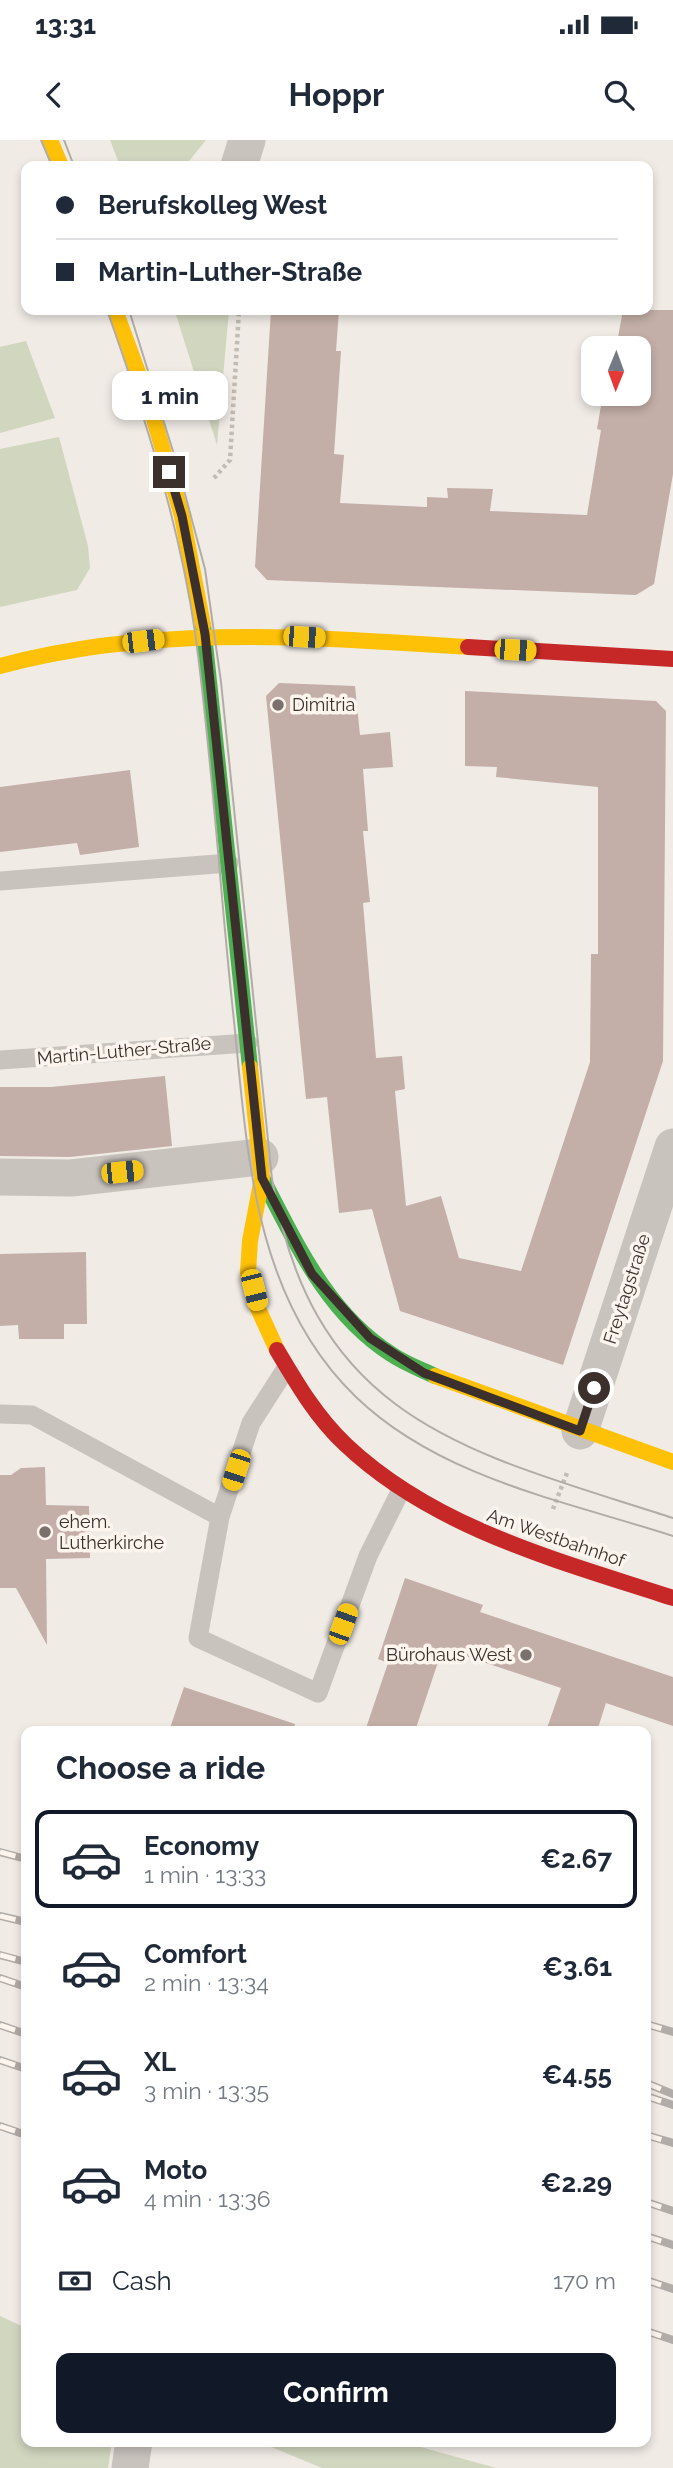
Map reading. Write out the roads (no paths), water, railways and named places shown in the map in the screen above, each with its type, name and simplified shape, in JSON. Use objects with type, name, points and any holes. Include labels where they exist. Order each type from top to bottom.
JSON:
[{"type":"main road","points":[[50,140],[59,161]]},
{"type":"main road","points":[[117,315],[150,405],[182,516],[205,634],[261,1167],[312,1274],[370,1338],[424,1373],[580,1431],[673,1462]]},
{"type":"main road","points":[[0,666],[22,658],[91,647],[205,634],[673,659]]},
{"type":"main road","name":"Am Westbahnhof","points":[[261,1167],[248,1264],[261,1315],[285,1370],[334,1435],[401,1490],[498,1540],[673,1598]]},
{"type":"street","points":[[241,161],[247,140]]},
{"type":"street","name":"Freytagstraße","points":[[580,1431],[673,1147]]},
{"type":"street","points":[[0,1177],[71,1178],[261,1167]]},
{"type":"street","points":[[130,2468],[133,2447]]},
{"type":"lane","points":[[0,881],[229,863]]},
{"type":"lane","name":"Martin-Luther-Straße","points":[[0,1060],[248,1043]]},
{"type":"lane","points":[[285,1370],[251,1423],[220,1517],[198,1638],[318,1693],[368,1556],[401,1490]]},
{"type":"lane","points":[[0,1414],[32,1415],[220,1517]]},
{"type":"tram line","points":[[41,140],[50,161]]},
{"type":"tram line","points":[[64,140],[72,161]]},
{"type":"tram line","points":[[109,315],[159,469],[188,591],[206,724],[227,956],[250,1160],[260,1213],[274,1263],[294,1311],[321,1356],[356,1397],[389,1425],[426,1448],[505,1484],[673,1536]]},
{"type":"tram line","points":[[131,315],[177,464],[205,569],[221,682],[272,1179],[293,1261],[323,1326],[363,1376],[411,1415],[467,1446],[530,1472],[673,1518]]},
{"type":"railway","points":[[0,1852],[21,1858]]},
{"type":"railway","points":[[0,1916],[21,1921]]},
{"type":"railway","points":[[0,1955],[21,1961]]},
{"type":"railway","points":[[0,1978],[21,1985]]},
{"type":"railway","points":[[0,2025],[21,2032]]},
{"type":"railway","points":[[651,2025],[673,2032]]},
{"type":"railway","points":[[0,2060],[21,2067]]},
{"type":"railway","points":[[651,2085],[673,2094]]},
{"type":"railway","points":[[651,2098],[673,2105]]},
{"type":"railway","points":[[0,2126],[21,2133]]},
{"type":"railway","points":[[651,2136],[673,2143]]},
{"type":"railway","points":[[651,2204],[673,2211]]},
{"type":"railway","points":[[651,2238],[673,2245]]},
{"type":"railway","points":[[651,2282],[673,2289]]},
{"type":"railway","points":[[651,2333],[673,2340]]},
{"type":"place","name":"Dimitria","points":[[278,705]]},
{"type":"place","name":"ehem. Lutherkirche","points":[[45,1532]]},
{"type":"place","name":"Bürohaus West","points":[[526,1655]]}]
